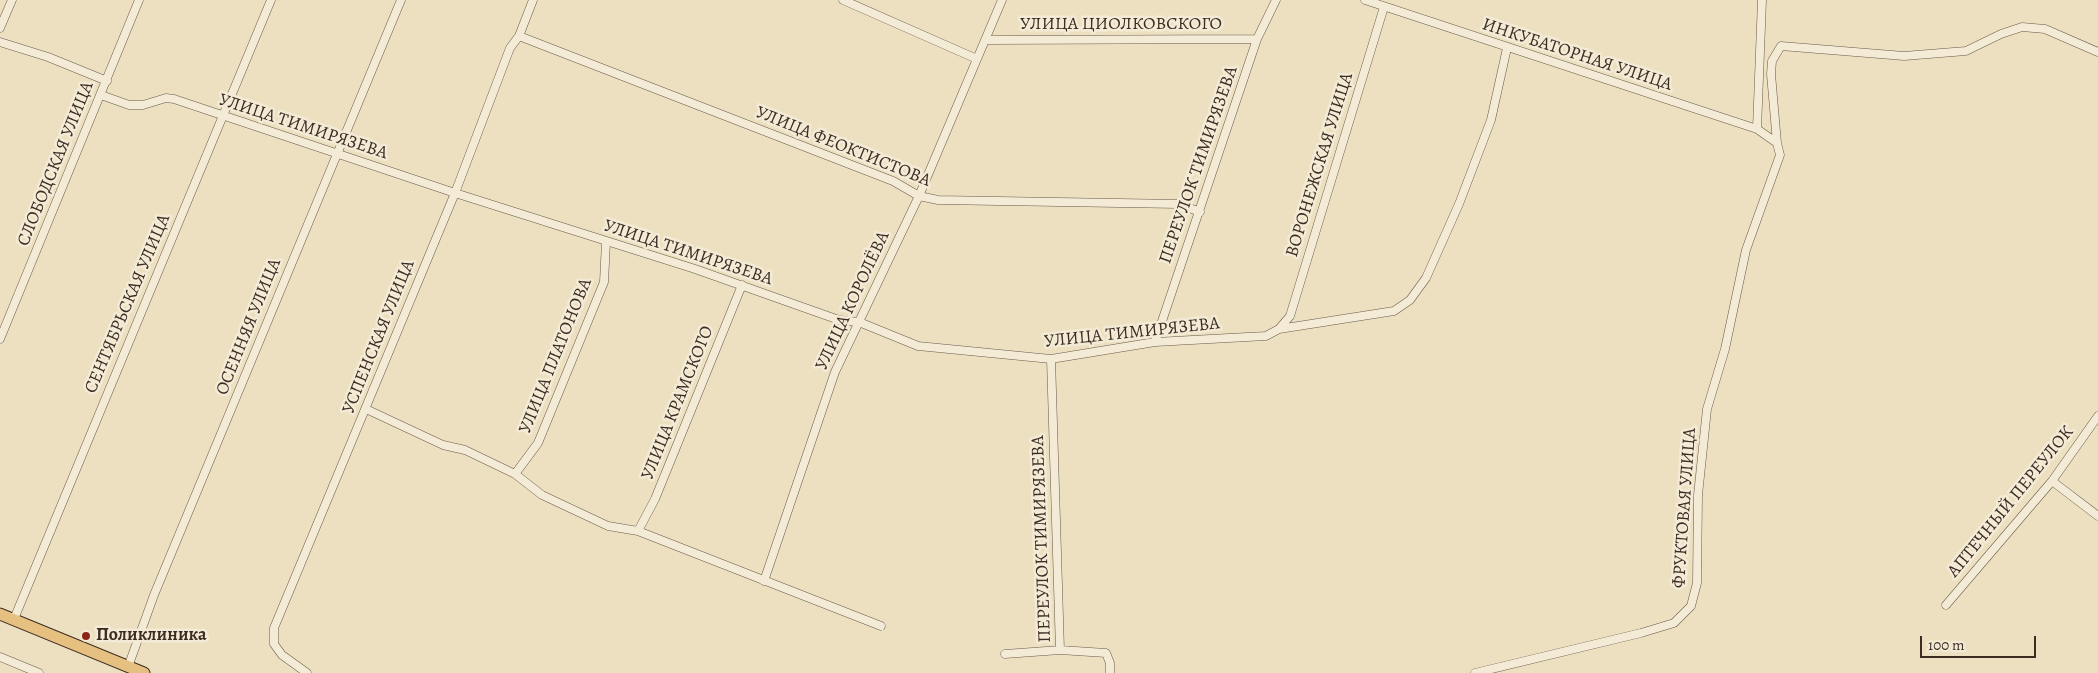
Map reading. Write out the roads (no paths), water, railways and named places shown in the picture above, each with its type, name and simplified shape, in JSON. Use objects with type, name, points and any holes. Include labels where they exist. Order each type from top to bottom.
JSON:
[{"type":"main road","points":[[0,614],[144,673]]},
{"type":"street","points":[[0,28],[12,0]]},
{"type":"street","name":"СЛОБОДСКАЯ УЛИЦА","points":[[0,338],[140,0]]},
{"type":"street","name":"СЕНТЯБРЬСКАЯ УЛИЦА","points":[[14,620],[271,0]]},
{"type":"street","name":"ОСЕННЯЯ УЛИЦА","points":[[128,666],[154,596],[401,0]]},
{"type":"street","name":"УСПЕНСКАЯ УЛИЦА","points":[[307,673],[278,650],[274,644],[274,628],[455,193],[510,48],[519,36],[533,0]]},
{"type":"street","points":[[843,0],[977,59]]},
{"type":"street","name":"УЛИЦА КОРОЛЁВА","points":[[764,581],[836,372],[919,196],[1002,0]]},
{"type":"street","name":"ПЕРЕУЛОК ТИМИРЯЗЕВА","points":[[1155,342],[1257,39],[1276,0]]},
{"type":"street","name":"ИНКУБАТОРНАЯ УЛИЦА","points":[[1365,0],[1757,129],[1777,143]]},
{"type":"street","points":[[1757,129],[1762,0]]},
{"type":"street","name":"ВОРОНЕЖСКАЯ УЛИЦА","points":[[1279,329],[1290,316],[1384,7]]},
{"type":"street","name":"ФРУКТОВАЯ УЛИЦА","points":[[1475,673],[1674,623],[1691,606],[1697,583],[1698,495],[1707,409],[1724,349],[1746,250],[1780,155],[1777,143],[1771,74],[1772,61],[1782,46],[1904,56],[1966,51],[2001,34],[2022,27],[2045,29],[2098,52]]},
{"type":"street","name":"УЛИЦА ФЕОКТИСТОВА","points":[[519,36],[892,181],[919,196],[938,200],[1180,204],[1200,212]]},
{"type":"street","name":"УЛИЦА ЦИОЛКОВСКОГО","points":[[986,40],[1257,39]]},
{"type":"street","points":[[0,42],[107,81]]},
{"type":"street","name":"УЛИЦА ТИМИРЯЗЕВА","points":[[101,95],[129,105],[143,105],[166,98],[174,99],[606,242],[695,268],[839,320],[859,322],[918,346],[1051,359],[1155,342],[1266,336],[1279,329],[1394,311],[1410,300],[1426,278],[1459,204],[1491,120],[1507,48]]},
{"type":"street","name":"УЛИЦА ПЛАТОНОВА","points":[[515,474],[538,443],[604,282],[606,242]]},
{"type":"street","name":"УЛИЦА КРАМСКОГО","points":[[638,531],[654,500],[742,285]]},
{"type":"street","name":"ПЕРЕУЛОК ТИМИРЯЗЕВА","points":[[1051,359],[1060,650],[1106,653],[1110,662],[1110,673]]},
{"type":"street","points":[[366,409],[443,445],[465,450],[515,474],[542,495],[608,526],[638,531],[881,626]]},
{"type":"street","name":"АПТЕЧНЫЙ ПЕРЕУЛОК","points":[[1946,605],[2052,481],[2098,416]]},
{"type":"street","points":[[2052,481],[2098,516]]},
{"type":"street","points":[[1004,654],[1060,650]]},
{"type":"street","points":[[0,658],[39,673]]},
{"type":"place","name":"Поликлиника","points":[[86,636]]}]
